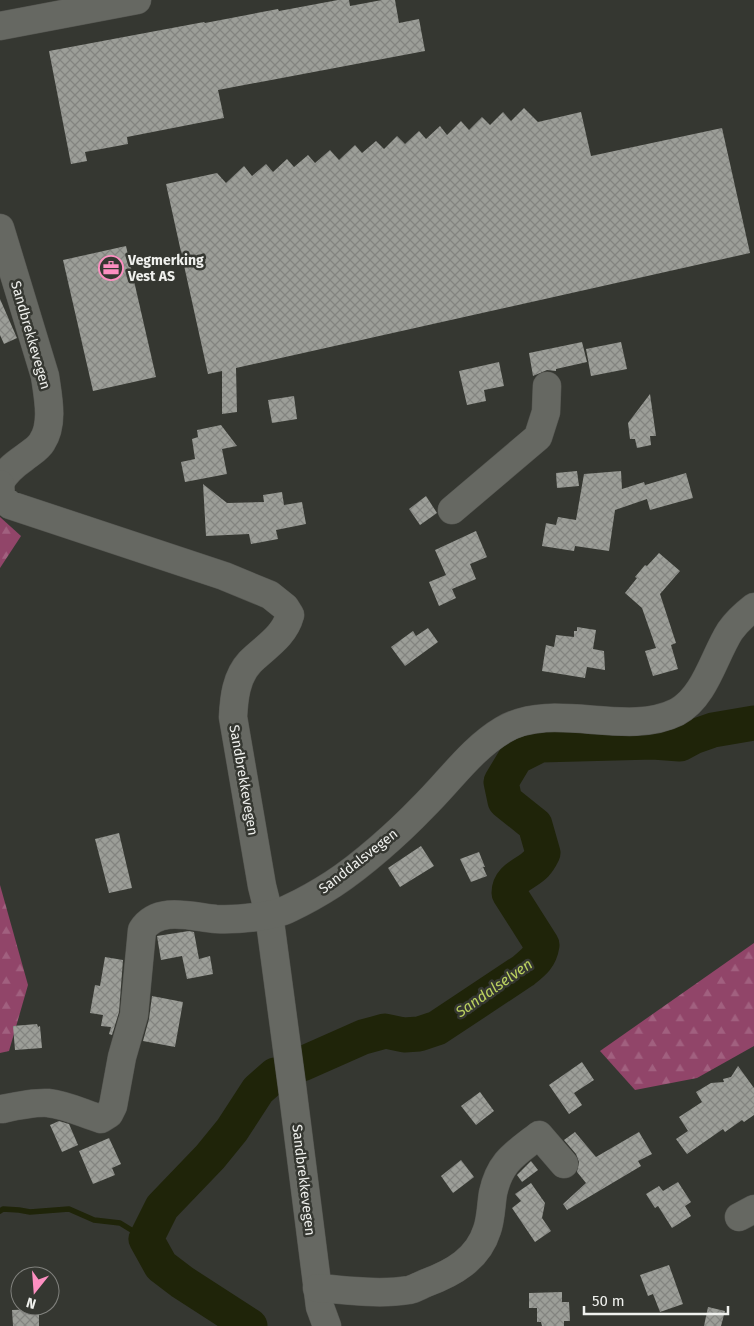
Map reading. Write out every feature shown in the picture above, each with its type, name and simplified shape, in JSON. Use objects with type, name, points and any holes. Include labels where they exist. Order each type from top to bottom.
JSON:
[{"type":"street","points":[[0,26],[137,0]]},
{"type":"street","name":"Sandbrekkevegen","points":[[0,228],[45,376],[49,415],[48,430],[42,443],[4,475],[0,484],[1,497],[10,504],[224,576],[270,595],[285,607],[290,615],[288,625],[279,636],[249,663],[240,678],[234,696],[233,717],[262,886],[269,914],[317,1288],[320,1307],[327,1326]]},
{"type":"street","points":[[452,510],[538,436],[546,412],[547,386]]},
{"type":"street","name":"Sanddalsvegen","points":[[2,1109],[47,1103],[101,1119],[109,1114],[113,1106],[122,1057],[134,1015],[142,930],[146,924],[156,918],[171,915],[241,919],[283,912],[340,878],[420,810],[466,760],[503,730],[533,720],[553,718],[642,722],[678,711],[688,705],[699,691],[730,631],[754,606]]},
{"type":"street","points":[[317,1288],[370,1292],[410,1290],[441,1278],[462,1265],[478,1250],[487,1230],[499,1171],[512,1156],[539,1135],[564,1164]]},
{"type":"green space","points":[[0,517],[21,536],[0,568]]},
{"type":"green space","points":[[0,885],[28,985],[9,1051],[0,1053]]},
{"type":"green space","points":[[754,943],[754,1046],[697,1078],[635,1090],[600,1051]]},
{"type":"building","points":[[338,0],[349,0],[350,6],[382,0],[395,0],[399,23],[419,19],[425,51],[218,90],[224,118],[127,137],[128,144],[85,152],[87,161],[71,164],[49,51],[204,22]]},
{"type":"building","points":[[524,108],[538,122],[581,112],[591,156],[722,128],[750,253],[236,368],[237,412],[222,414],[222,371],[208,374],[166,184],[217,173],[226,183],[244,166],[252,176],[266,164],[273,172],[287,159],[294,167],[308,155],[315,163],[330,150],[339,160],[355,145],[362,153],[376,141],[384,149],[397,136],[405,144],[419,131],[426,139],[440,126],[447,135],[461,121],[469,130],[482,117],[490,125],[503,112],[511,121]]},
{"type":"building","points":[[126,246],[156,377],[93,391],[63,260]]},
{"type":"building","points":[[0,299],[17,338],[4,344],[0,335]]},
{"type":"building","points":[[582,342],[587,362],[556,369],[556,371],[547,370],[533,376],[529,353]]},
{"type":"building","points":[[621,342],[627,369],[591,376],[586,349]]},
{"type":"building","points":[[499,362],[504,386],[484,390],[486,401],[467,405],[459,371]]},
{"type":"building","points":[[650,394],[656,436],[650,436],[651,445],[637,448],[635,439],[630,439],[628,423]]},
{"type":"building","points":[[294,396],[297,419],[272,423],[268,400]]},
{"type":"building","points":[[221,425],[237,446],[222,449],[227,474],[185,482],[181,462],[195,459],[192,439],[198,437],[197,430]]},
{"type":"building","points":[[577,471],[579,486],[557,488],[556,473]]},
{"type":"building","points":[[621,471],[622,489],[644,482],[645,485],[686,473],[693,498],[650,510],[647,499],[615,510],[609,551],[575,546],[574,551],[542,546],[546,523],[556,525],[558,517],[576,520],[584,474]]},
{"type":"building","points":[[203,484],[227,503],[264,502],[263,495],[282,492],[284,505],[302,502],[306,524],[276,530],[278,539],[251,544],[249,534],[206,536]]},
{"type":"building","points":[[426,496],[437,513],[420,525],[409,509]]},
{"type":"building","points":[[476,531],[487,557],[470,564],[476,579],[452,589],[456,598],[439,606],[429,582],[446,575],[435,550]]},
{"type":"building","points":[[659,553],[680,571],[660,594],[676,643],[671,645],[678,669],[653,676],[645,651],[656,648],[642,608],[625,593],[645,565],[647,566]]},
{"type":"building","points":[[577,627],[596,630],[593,649],[604,651],[605,670],[587,667],[585,678],[542,671],[546,645],[554,647],[556,635],[574,637],[574,631],[577,631]]},
{"type":"building","points":[[428,628],[438,642],[405,666],[391,647],[413,631],[416,636]]},
{"type":"building","points":[[119,833],[132,888],[109,893],[95,839]]},
{"type":"building","points":[[421,846],[434,866],[400,887],[388,868]]},
{"type":"building","points":[[479,852],[487,876],[471,882],[460,859]]},
{"type":"building","points":[[189,931],[194,932],[199,959],[210,956],[213,974],[187,979],[182,956],[161,960],[157,936]]},
{"type":"building","points":[[105,957],[123,960],[119,1012],[112,1035],[109,1034],[111,1027],[101,1026],[103,1015],[90,1013],[95,985],[100,986]]},
{"type":"building","points":[[152,996],[183,1002],[175,1047],[143,1041],[149,1019]]},
{"type":"building","points":[[37,1024],[38,1027],[40,1026],[42,1048],[15,1050],[13,1026]]},
{"type":"building","points":[[582,1062],[594,1080],[574,1093],[582,1105],[569,1114],[549,1085]]},
{"type":"building","points":[[738,1066],[754,1088],[754,1115],[744,1122],[742,1120],[725,1132],[723,1129],[687,1154],[676,1139],[688,1131],[679,1117],[702,1102],[696,1092],[711,1083],[724,1082],[723,1079],[731,1077]]},
{"type":"building","points":[[480,1092],[494,1111],[476,1125],[461,1106]]},
{"type":"building","points":[[59,1121],[69,1124],[78,1145],[62,1152],[50,1125]]},
{"type":"building","points":[[575,1132],[596,1157],[639,1132],[652,1154],[638,1161],[641,1166],[567,1210],[563,1204],[586,1183],[577,1172],[579,1162],[576,1154],[564,1140]]},
{"type":"building","points":[[109,1138],[121,1164],[112,1168],[115,1175],[93,1184],[79,1151]]},
{"type":"building","points":[[461,1160],[474,1177],[453,1193],[441,1176]]},
{"type":"building","points":[[531,1161],[538,1170],[522,1182],[517,1175]]},
{"type":"building","points":[[678,1182],[691,1202],[685,1206],[691,1216],[672,1228],[658,1206],[655,1208],[646,1194],[659,1186],[663,1191]]},
{"type":"building","points":[[531,1183],[545,1203],[542,1218],[551,1231],[535,1242],[512,1208],[521,1201],[515,1194]]},
{"type":"building","points":[[669,1265],[683,1304],[660,1312],[653,1294],[648,1296],[640,1275]]},
{"type":"building","points":[[562,1292],[562,1302],[569,1302],[570,1321],[564,1321],[564,1326],[542,1326],[541,1322],[537,1322],[537,1308],[529,1308],[529,1293]]},
{"type":"building","points":[[708,1307],[725,1311],[721,1326],[704,1326]]},
{"type":"building","points":[[12,1316],[39,1316],[39,1326],[13,1326]]},
{"type":"waterway","name":"Sandalselven","points":[[302,1064],[363,1037],[385,1031],[404,1035],[419,1034],[437,1028],[523,971],[538,957],[542,945],[509,893],[515,879],[536,864],[543,853],[535,825],[505,801],[501,782],[516,757],[540,745],[653,742],[680,744],[713,730],[754,723]]},
{"type":"waterway","points":[[250,1326],[182,1282],[161,1266],[146,1239],[162,1207],[210,1157],[232,1130],[258,1090],[275,1075]]},
{"type":"waterway","points":[[0,1211],[3,1209],[30,1212],[69,1209],[94,1220],[120,1223],[146,1239]]},
{"type":"place","name":"Vegmerking Vest AS","points":[[111,268]]}]
